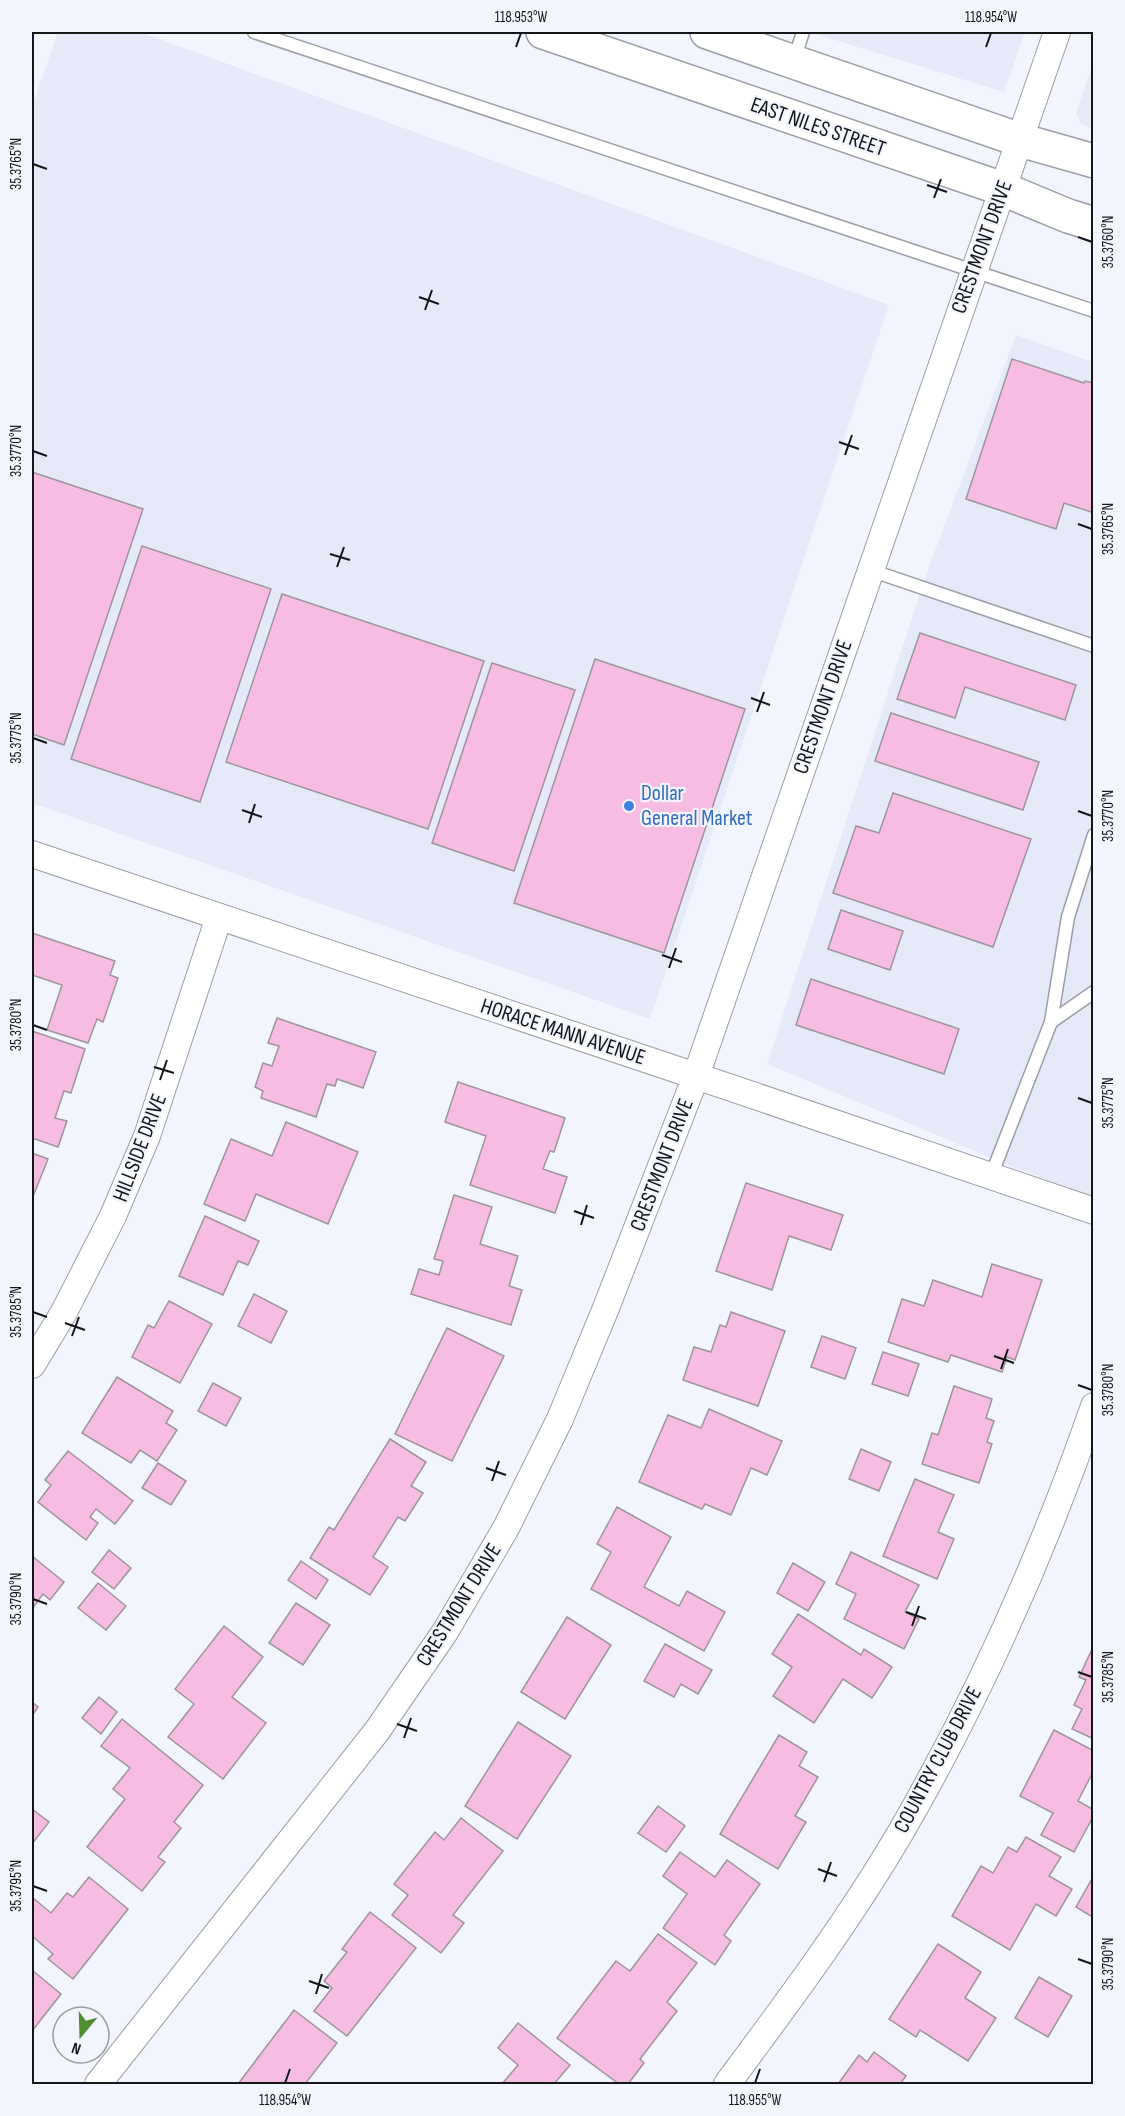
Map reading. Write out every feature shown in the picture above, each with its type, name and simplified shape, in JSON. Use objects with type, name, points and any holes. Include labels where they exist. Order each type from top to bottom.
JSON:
[{"type":"main road","name":"EAST NILES STREET","points":[[543,32],[1003,189],[1094,224]]},
{"type":"main road","points":[[707,32],[799,46],[1020,140],[1094,161]]},
{"type":"street","name":"CRESTMONT DRIVE","points":[[98,2085],[369,1740],[445,1632],[506,1528],[560,1419],[611,1297],[696,1076],[1057,32]]},
{"type":"street","name":"HORACE MANN AVENUE","points":[[32,855],[1094,1211]]},
{"type":"street","name":"HILLSIDE DRIVE","points":[[32,1365],[64,1312],[113,1216],[147,1136],[219,917]]},
{"type":"street","name":"COUNTRY CLUB DRIVE","points":[[727,2085],[818,1963],[901,1832],[957,1731],[1024,1590],[1067,1483],[1094,1406]]},
{"type":"lane","points":[[254,32],[1094,311]]},
{"type":"lane","points":[[870,570],[1094,646]]},
{"type":"lane","points":[[991,1176],[1051,1022],[1068,917],[1094,835]]},
{"type":"lane","points":[[1051,1022],[1094,992]]},
{"type":"shaded area","points":[[58,32],[140,32],[889,305],[650,1019],[32,803],[32,107]]},
{"type":"shaded area","points":[[809,32],[1025,32],[1004,92]]},
{"type":"shaded area","points":[[1093,63],[1093,129],[1081,124],[1076,113]]},
{"type":"shaded area","points":[[1016,335],[1093,362],[1093,1197],[1011,1166],[767,1064],[927,572]]},
{"type":"building","points":[[1012,359],[1084,383],[1085,381],[1094,383],[1094,513],[1064,503],[1056,529],[966,499]]},
{"type":"building","points":[[32,472],[143,509],[64,745],[32,734]]},
{"type":"building","points":[[142,546],[271,589],[200,802],[71,759]]},
{"type":"building","points":[[282,594],[484,661],[428,829],[226,762]]},
{"type":"building","points":[[920,633],[1076,685],[1065,720],[965,687],[955,718],[897,699]]},
{"type":"building","name":"Dollar General Market","points":[[595,659],[745,709],[664,953],[514,903]]},
{"type":"building","points":[[492,663],[575,690],[514,871],[432,843]]},
{"type":"building","points":[[891,713],[1039,762],[1023,810],[875,761]]},
{"type":"building","points":[[893,793],[1031,839],[993,947],[833,893],[856,826],[879,833]]},
{"type":"building","points":[[841,910],[903,931],[890,970],[828,949]]},
{"type":"building","points":[[32,933],[115,961],[110,975],[118,978],[103,1022],[97,1019],[88,1043],[47,1030],[62,985],[32,975]]},
{"type":"building","points":[[811,979],[959,1029],[944,1074],[796,1025]]},
{"type":"building","points":[[277,1018],[376,1052],[363,1088],[337,1079],[335,1086],[327,1084],[316,1117],[261,1098],[263,1091],[255,1087],[263,1063],[272,1066],[279,1046],[268,1043]]},
{"type":"building","points":[[32,1031],[85,1049],[71,1093],[64,1091],[55,1118],[67,1121],[58,1147],[32,1138]]},
{"type":"building","points":[[458,1082],[565,1118],[554,1152],[550,1151],[543,1169],[567,1177],[555,1213],[470,1185],[486,1136],[445,1122]]},
{"type":"building","points":[[286,1122],[358,1152],[328,1224],[256,1194],[245,1221],[204,1204],[231,1139],[272,1156]]},
{"type":"building","points":[[32,1153],[48,1159],[32,1199]]},
{"type":"building","points":[[746,1183],[843,1215],[831,1250],[789,1236],[772,1290],[716,1271]]},
{"type":"building","points":[[454,1195],[492,1207],[480,1244],[518,1256],[509,1286],[522,1290],[511,1325],[411,1294],[419,1269],[439,1275],[443,1261],[434,1259]]},
{"type":"building","points":[[205,1216],[259,1241],[248,1265],[238,1261],[223,1295],[179,1276]]},
{"type":"building","points":[[992,1264],[1042,1280],[1015,1360],[1007,1357],[1002,1372],[951,1355],[948,1362],[888,1342],[902,1299],[924,1306],[933,1280],[982,1297]]},
{"type":"building","points":[[254,1294],[287,1311],[271,1343],[238,1326]]},
{"type":"building","points":[[169,1301],[212,1324],[180,1383],[132,1357],[148,1325],[154,1328]]},
{"type":"building","points":[[731,1312],[785,1331],[758,1406],[683,1380],[694,1347],[711,1352],[720,1325],[726,1327]]},
{"type":"building","points":[[447,1328],[504,1356],[452,1461],[395,1434]]},
{"type":"building","points":[[822,1336],[856,1348],[845,1379],[811,1367]]},
{"type":"building","points":[[883,1352],[919,1364],[908,1396],[872,1384]]},
{"type":"building","points":[[117,1377],[173,1411],[166,1423],[177,1430],[157,1461],[140,1450],[131,1463],[82,1433]]},
{"type":"building","points":[[213,1383],[241,1398],[226,1426],[198,1411]]},
{"type":"building","points":[[954,1386],[992,1399],[986,1418],[994,1421],[987,1442],[992,1444],[979,1483],[922,1464],[932,1433],[938,1435]]},
{"type":"building","points":[[709,1409],[782,1441],[767,1475],[751,1468],[731,1515],[705,1504],[702,1509],[639,1482],[668,1415],[701,1428]]},
{"type":"building","points":[[390,1439],[426,1462],[411,1486],[423,1493],[405,1521],[398,1517],[373,1557],[388,1567],[370,1595],[310,1558],[329,1527],[334,1530]]},
{"type":"building","points":[[861,1449],[891,1462],[879,1491],[849,1479]]},
{"type":"building","points":[[68,1451],[133,1501],[115,1524],[96,1509],[90,1517],[98,1523],[86,1540],[38,1502],[51,1485],[45,1480]]},
{"type":"building","points":[[158,1463],[186,1481],[171,1505],[142,1488]]},
{"type":"building","points":[[915,1479],[954,1495],[938,1532],[954,1539],[937,1579],[883,1556]]},
{"type":"building","points":[[617,1507],[671,1537],[644,1587],[679,1606],[687,1591],[725,1612],[704,1651],[591,1589],[611,1552],[597,1544]]},
{"type":"building","points":[[109,1550],[131,1568],[114,1589],[92,1572]]},
{"type":"building","points":[[851,1552],[919,1585],[905,1612],[919,1619],[904,1649],[844,1619],[856,1594],[836,1584]]},
{"type":"building","points":[[32,1556],[64,1582],[50,1600],[43,1594],[32,1609]]},
{"type":"building","points":[[301,1561],[328,1580],[316,1599],[288,1580]]},
{"type":"building","points":[[793,1563],[825,1582],[808,1611],[777,1593]]},
{"type":"building","points":[[98,1583],[126,1606],[106,1630],[78,1608]]},
{"type":"building","points":[[296,1603],[330,1625],[303,1665],[269,1643]]},
{"type":"building","points":[[798,1614],[861,1655],[864,1649],[892,1667],[872,1698],[843,1679],[814,1723],[773,1696],[792,1667],[772,1654]]},
{"type":"building","points":[[567,1617],[611,1645],[565,1719],[521,1692]]},
{"type":"building","points":[[224,1626],[263,1657],[232,1697],[266,1723],[223,1779],[168,1737],[194,1704],[175,1689]]},
{"type":"building","points":[[665,1644],[712,1670],[698,1694],[681,1684],[674,1697],[644,1681]]},
{"type":"building","points":[[1094,1645],[1094,1739],[1072,1729],[1082,1709],[1074,1705],[1086,1680],[1079,1677]]},
{"type":"building","points":[[99,1697],[117,1712],[101,1734],[82,1718]]},
{"type":"building","points":[[32,1702],[38,1707],[32,1716]]},
{"type":"building","points":[[122,1719],[203,1785],[174,1822],[181,1828],[158,1857],[165,1862],[142,1891],[87,1847],[125,1799],[113,1789],[130,1768],[101,1746]]},
{"type":"building","points":[[518,1722],[571,1756],[517,1839],[465,1806]]},
{"type":"building","points":[[1054,1730],[1094,1751],[1094,1770],[1078,1801],[1094,1810],[1094,1815],[1074,1852],[1041,1835],[1053,1813],[1020,1796]]},
{"type":"building","points":[[779,1735],[807,1752],[799,1766],[818,1777],[795,1816],[806,1822],[778,1869],[720,1834]]},
{"type":"building","points":[[658,1806],[685,1826],[666,1852],[638,1833]]},
{"type":"building","points":[[32,1809],[49,1822],[32,1844]]},
{"type":"building","points":[[461,1818],[503,1851],[453,1915],[464,1923],[441,1953],[392,1915],[408,1895],[394,1884],[435,1832],[444,1840]]},
{"type":"building","points":[[1026,1837],[1061,1857],[1049,1876],[1072,1889],[1056,1916],[1036,1904],[1010,1950],[952,1916],[981,1866],[993,1873],[1008,1847],[1017,1852]]},
{"type":"building","points":[[680,1852],[715,1877],[727,1860],[760,1884],[724,1935],[731,1941],[715,1965],[663,1928],[687,1894],[663,1876]]},
{"type":"building","points":[[89,1877],[128,1909],[73,1979],[48,1959],[53,1954],[32,1936],[32,1897],[51,1913],[67,1893],[73,1897]]},
{"type":"building","points":[[1094,1877],[1094,1918],[1076,1907]]},
{"type":"building","points":[[370,1912],[416,1948],[347,2036],[314,2011],[332,1988],[324,1981],[347,1952],[342,1949]]},
{"type":"building","points":[[658,1934],[697,1963],[667,2002],[677,2011],[640,2059],[644,2063],[628,2084],[619,2084],[557,2038],[616,1961],[630,1971]]},
{"type":"building","points":[[938,1944],[981,1972],[965,1998],[996,2018],[968,2061],[920,2030],[916,2037],[889,2019]]},
{"type":"building","points":[[32,1970],[61,1994],[32,2031]]},
{"type":"building","points":[[1039,1977],[1072,1996],[1048,2037],[1015,2018]]},
{"type":"building","points":[[294,2010],[337,2043],[305,2084],[238,2084]]},
{"type":"building","points":[[518,2023],[570,2065],[554,2084],[502,2084],[518,2065],[498,2048]]},
{"type":"building","points":[[874,2052],[906,2076],[900,2084],[838,2084],[859,2055],[867,2062]]},
{"type":"place","name":"Dollar General Market","points":[[629,806]]}]
